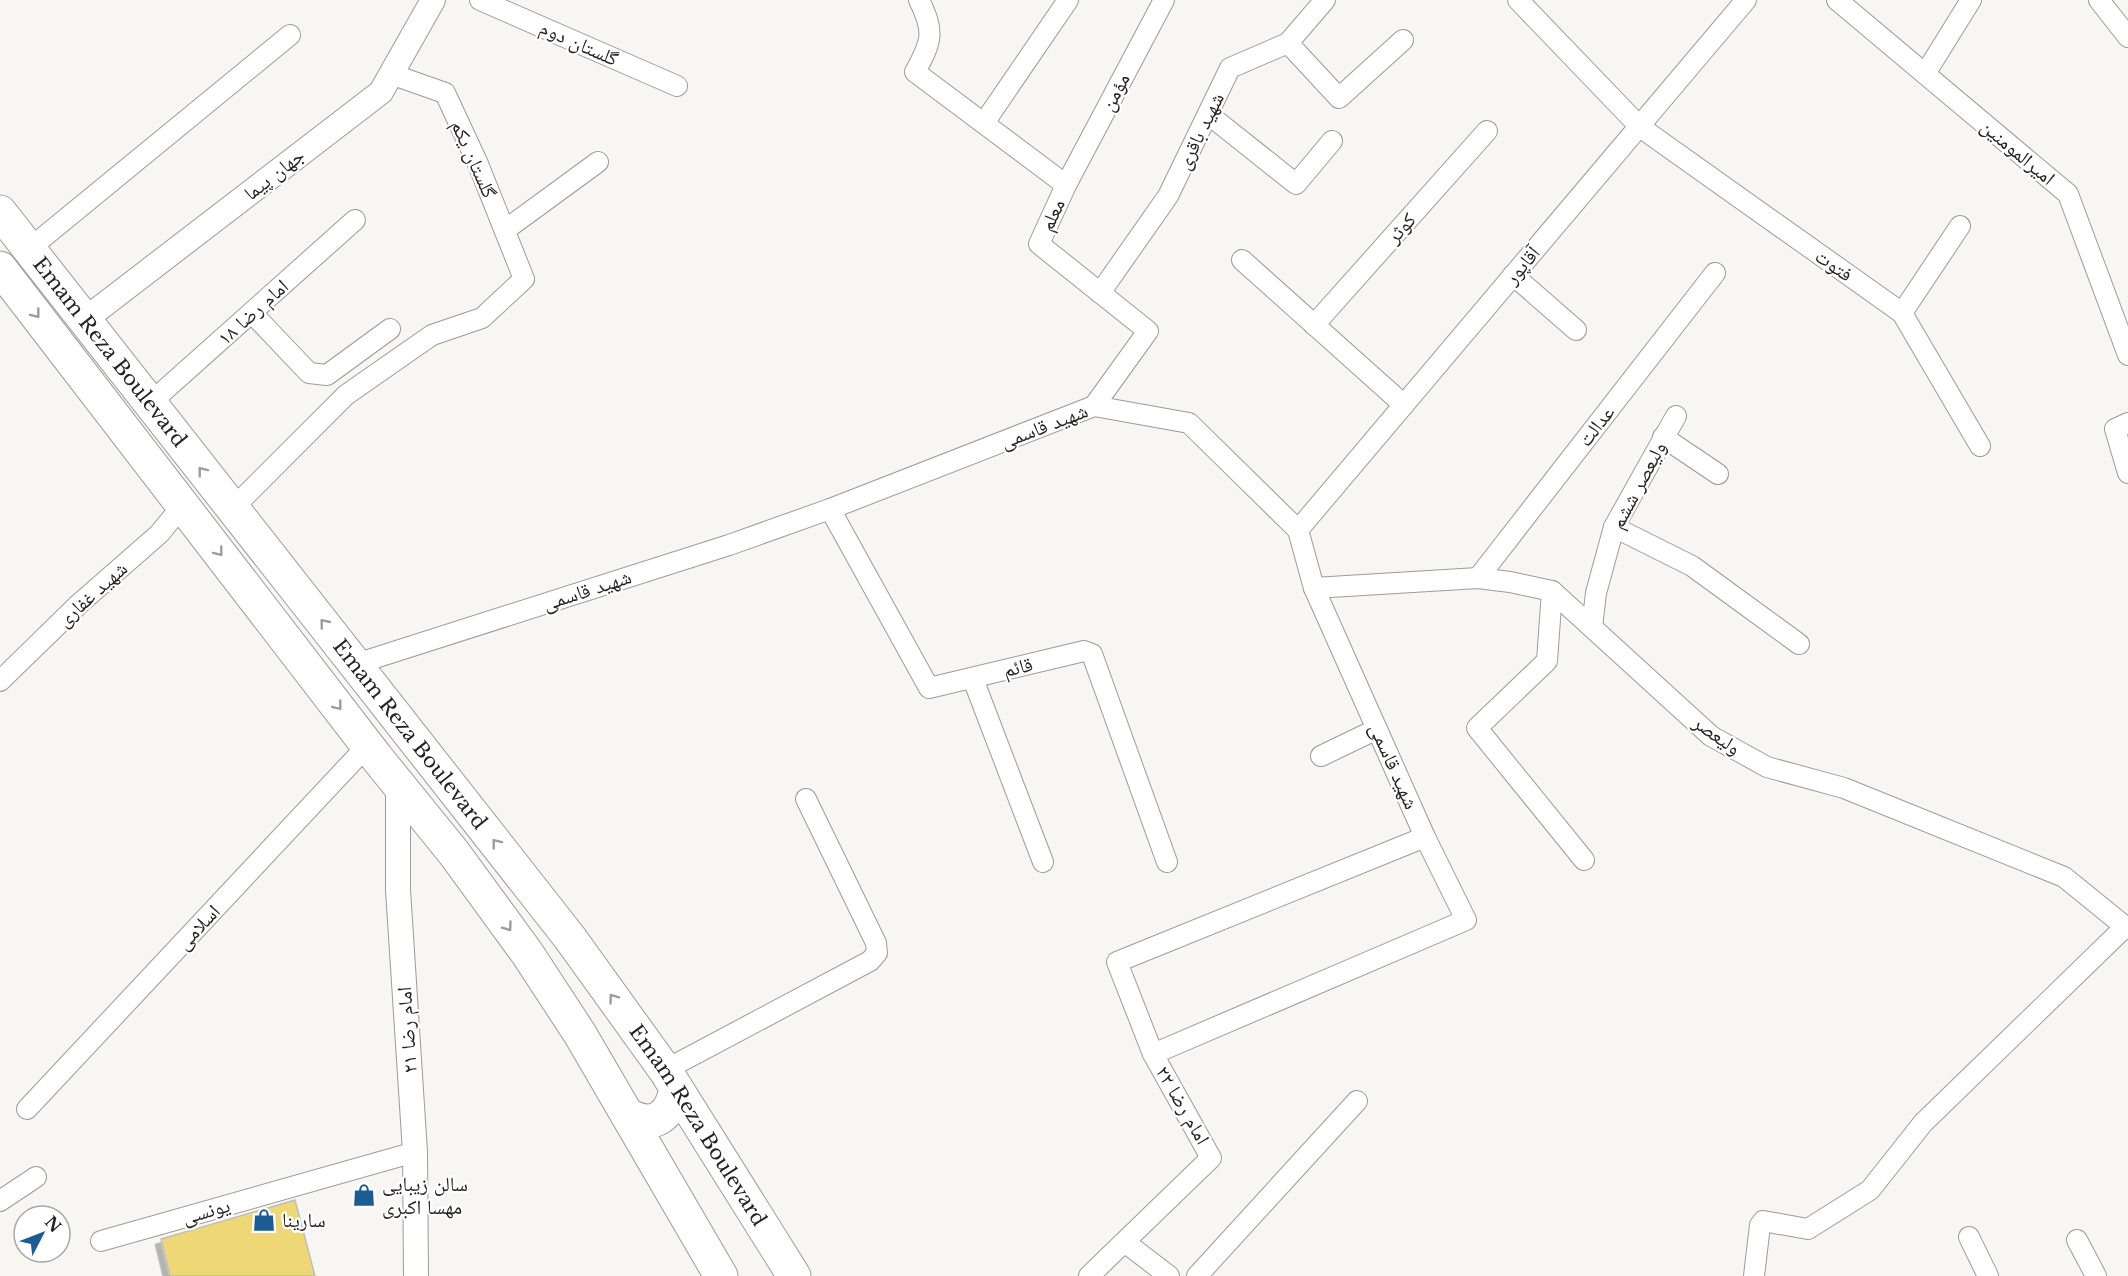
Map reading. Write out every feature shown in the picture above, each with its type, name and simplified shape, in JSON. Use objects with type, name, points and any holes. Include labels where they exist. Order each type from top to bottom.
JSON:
[{"type":"highway","name":"Emam Reza Boulevard","points":[[0,212],[83,321],[564,930],[671,1079],[794,1276]]},
{"type":"highway","name":"Emam Reza Boulevard","points":[[0,268],[398,784],[454,853],[527,953],[627,1114],[721,1276]]},
{"type":"highway","points":[[627,1114],[639,1121],[650,1122],[659,1118],[674,1102],[671,1079]]},
{"type":"street","name":"جهان پیما","points":[[83,321],[381,92],[433,0]]},
{"type":"street","name":"گلستان دوم","points":[[480,0],[677,86]]},
{"type":"street","name":"معلم","points":[[919,0],[931,23],[927,50],[915,72],[1066,185],[1039,244],[1148,331],[1094,406]]},
{"type":"street","points":[[984,123],[1068,0]]},
{"type":"street","name":"مؤمن","points":[[1066,185],[1164,0]]},
{"type":"street","name":"شهید باقری","points":[[1100,293],[1168,196],[1230,68],[1288,43],[1325,0]]},
{"type":"street","name":"فتوت","points":[[1518,0],[1640,127],[1902,313],[1980,446]]},
{"type":"street","name":"آقاپور","points":[[1298,530],[1746,0]]},
{"type":"street","name":"اميرالمومنين","points":[[1837,0],[2068,194],[2128,355]]},
{"type":"street","points":[[1925,74],[1971,0]]},
{"type":"street","points":[[2099,0],[2128,37]]},
{"type":"street","points":[[29,249],[290,35]]},
{"type":"street","points":[[1288,43],[1339,98],[1402,39]]},
{"type":"street","name":"گلستان یکم","points":[[232,508],[346,394],[432,335],[482,318],[524,279],[478,164],[445,93],[391,74]]},
{"type":"street","points":[[1208,114],[1296,184],[1332,141]]},
{"type":"street","name":"کوثر","points":[[1314,325],[1487,131]]},
{"type":"street","points":[[505,230],[598,162]]},
{"type":"street","name":"امام رضا ۱۸","points":[[149,404],[355,220]]},
{"type":"street","points":[[1902,313],[1960,226]]},
{"type":"street","points":[[1242,260],[1404,405]]},
{"type":"street","name":"عدالت","points":[[1478,578],[1715,273]]},
{"type":"street","points":[[1513,275],[1576,330]]},
{"type":"street","points":[[252,313],[309,373],[327,375],[390,329]]},
{"type":"street","name":"شهید قاسمی","points":[[356,664],[729,545],[830,509],[1094,406],[1189,423],[1298,530],[1314,588],[1425,837],[1466,920],[1153,1054]]},
{"type":"street","name":"ولیعصر ششم","points":[[1592,627],[1596,592],[1614,527],[1676,416]]},
{"type":"street","points":[[2128,423],[2115,429],[2128,473]]},
{"type":"street","points":[[1663,437],[1718,474]]},
{"type":"street","name":"شهید غفاری","points":[[0,681],[79,604],[159,534],[183,505]]},
{"type":"street","name":"قائم","points":[[830,509],[924,683],[929,688],[1084,651],[1092,654],[1167,862]]},
{"type":"street","points":[[1614,527],[1692,566],[1799,644]]},
{"type":"street","name":"ولیعصر","points":[[1314,588],[1478,578],[1552,591],[1711,736],[1767,767],[1844,788],[2064,877],[2127,927]]},
{"type":"street","points":[[1552,591],[1547,661],[1477,728],[1584,860]]},
{"type":"street","points":[[973,678],[1042,862]]},
{"type":"street","points":[[1321,756],[1377,729]]},
{"type":"street","name":"اسلامی","points":[[27,1109],[368,745]]},
{"type":"street","name":"امام رضا ۲۱","points":[[398,784],[398,890],[415,1152],[416,1276]]},
{"type":"street","points":[[671,1079],[870,961],[876,953],[876,944],[806,799]]},
{"type":"street","name":"امام رضا ۲۲","points":[[1089,1276],[1126,1243],[1211,1158],[1153,1054],[1117,962],[1425,837]]},
{"type":"street","points":[[1754,1276],[1760,1225],[1763,1221],[1808,1229],[1870,1190],[1923,1123],[2127,927]]},
{"type":"street","points":[[1197,1276],[1357,1101]]},
{"type":"street","name":"یونسی","points":[[101,1241],[415,1152]]},
{"type":"street","points":[[0,1202],[36,1177]]},
{"type":"street","points":[[694,1227],[709,1276]]},
{"type":"street","points":[[1969,1237],[1988,1276]]},
{"type":"street","points":[[2077,1240],[2096,1276]]},
{"type":"street","points":[[1126,1243],[1169,1276]]},
{"type":"building","name":"سارینا","points":[[295,1200],[315,1276],[170,1276],[161,1239]]},
{"type":"place","name":"سالن زیبایی مهسا اکبری","points":[[364,1195]]},
{"type":"place","name":"سارینا","points":[[264,1220]]}]
